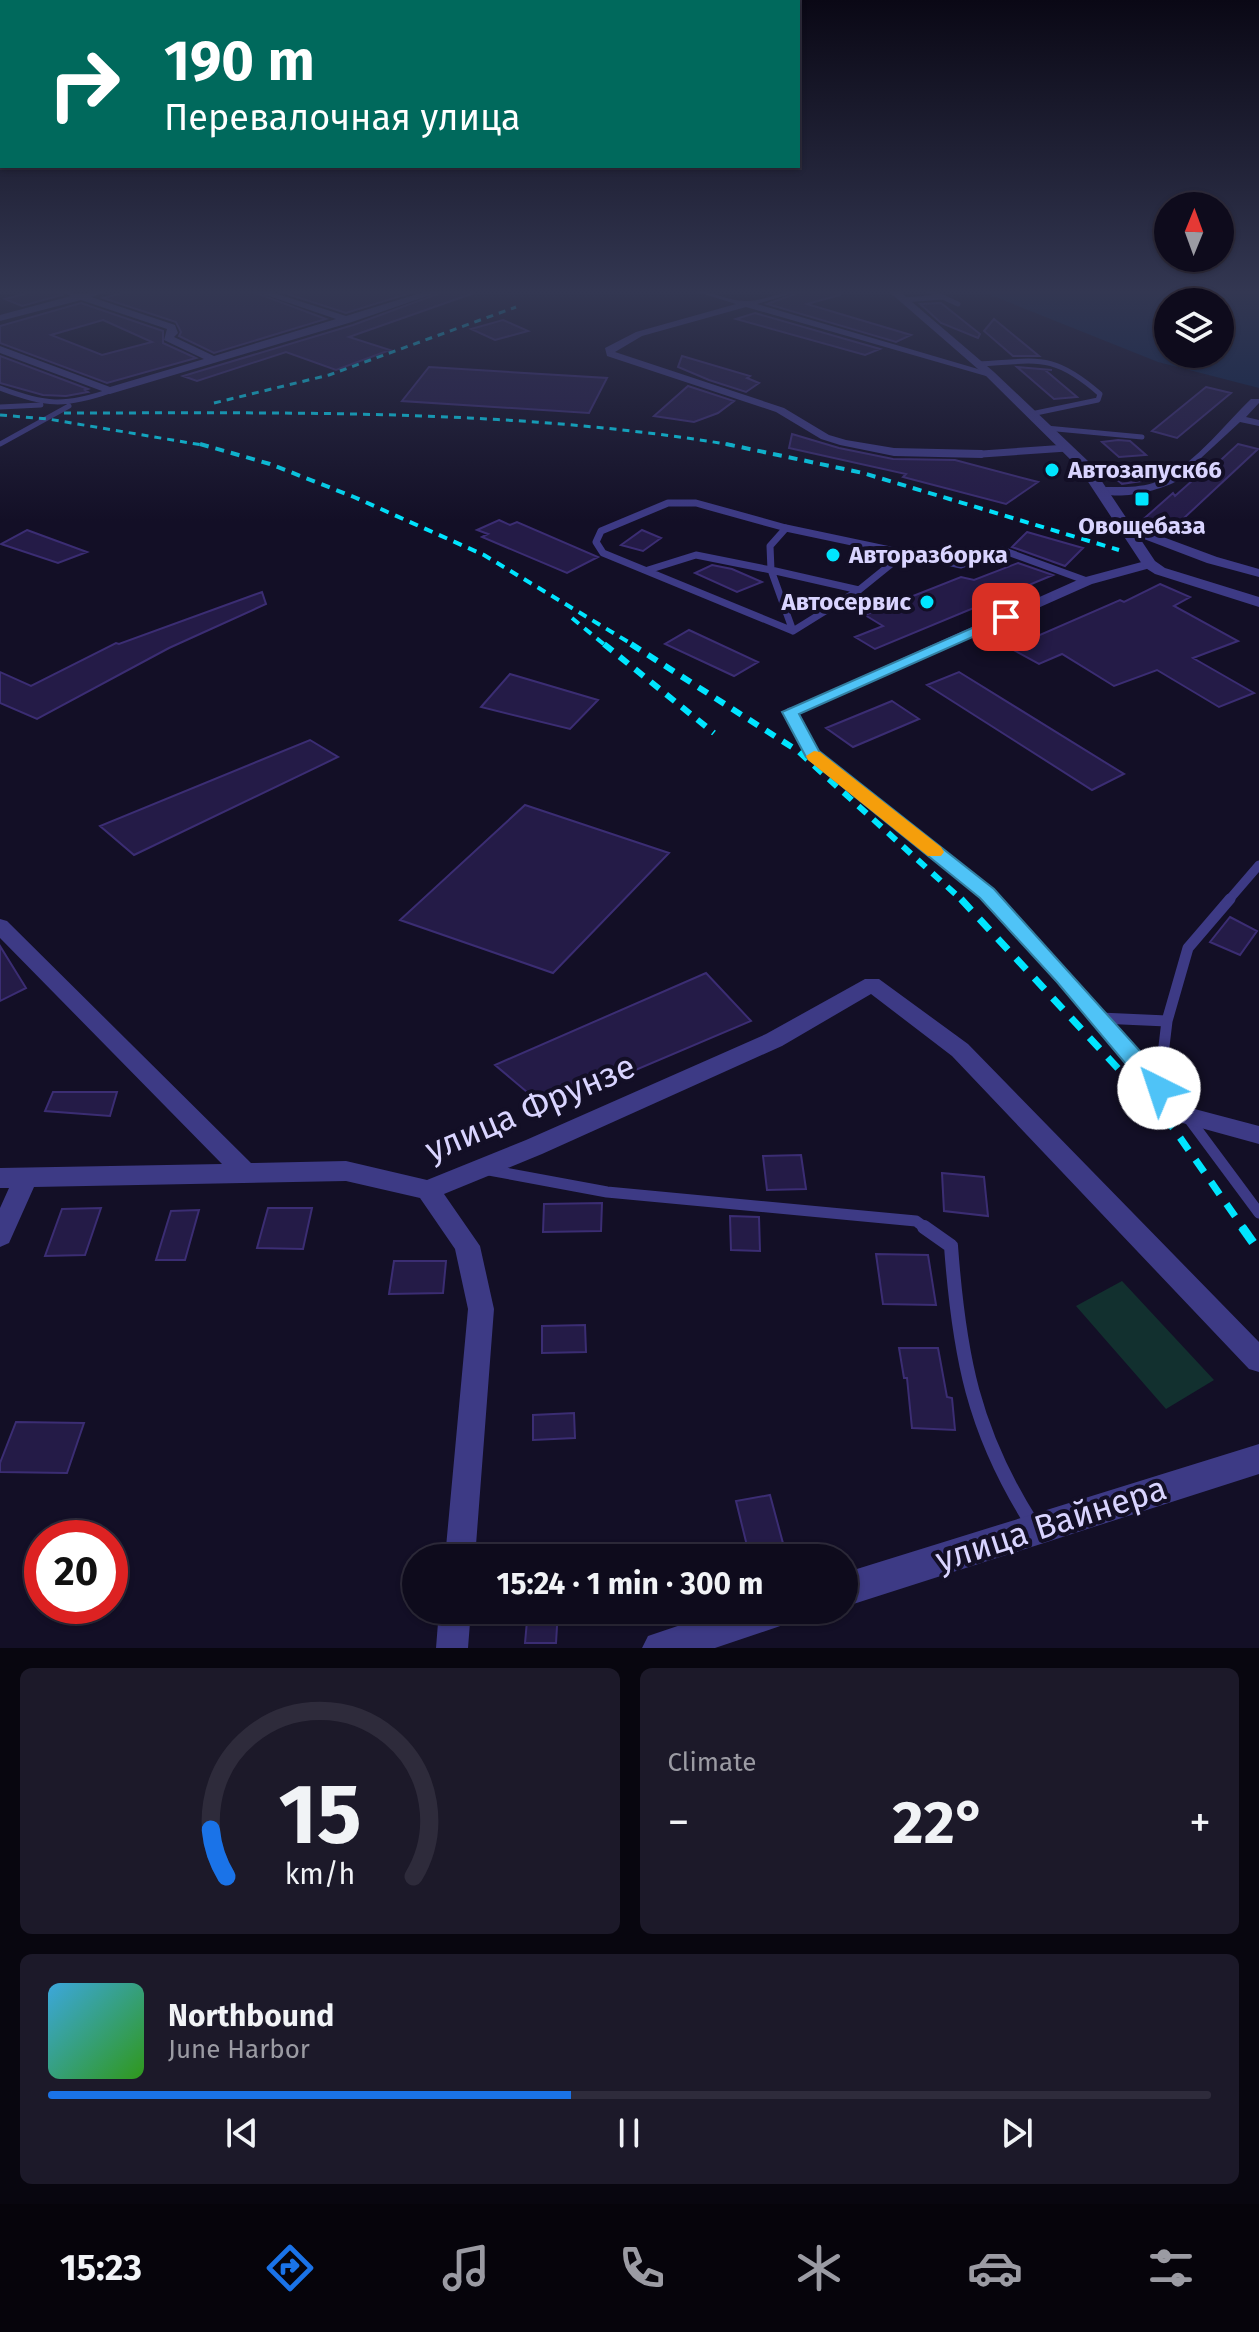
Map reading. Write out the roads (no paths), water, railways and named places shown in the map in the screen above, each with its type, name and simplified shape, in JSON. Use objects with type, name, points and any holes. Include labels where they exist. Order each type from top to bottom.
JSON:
[{"type":"street","points":[[47,367],[110,391],[191,367]]},
{"type":"street","points":[[645,367],[780,410],[825,437],[844,443],[894,452],[982,454]]},
{"type":"street","points":[[965,367],[990,374]]},
{"type":"street","points":[[981,367],[1067,448],[1103,491],[1149,564],[1160,571],[1259,602]]},
{"type":"street","points":[[1103,491],[1143,489],[1162,484],[1255,401]]},
{"type":"street","points":[[1237,418],[1259,423]]},
{"type":"street","points":[[1128,528],[1162,544],[1259,573]]},
{"type":"street","points":[[790,712],[1087,581],[1149,564]]},
{"type":"street","points":[[0,926],[248,1175]]},
{"type":"street","name":"улица Фрунзе","points":[[0,1178],[346,1171],[428,1190],[774,1040],[872,984],[960,1050],[1259,1360]]},
{"type":"street","points":[[1187,1116],[1259,1135]]},
{"type":"street","points":[[0,1236],[26,1177]]},
{"type":"street","points":[[428,1190],[467,1246],[481,1309],[461,1544]]},
{"type":"street","name":"улица Вайнера","points":[[858,1586],[1259,1459]]},
{"type":"street","points":[[452,1648],[454,1624]]},
{"type":"street","points":[[660,1648],[736,1624]]},
{"type":"lane","points":[[1031,414],[1098,400],[1100,394],[1066,367]]},
{"type":"lane","points":[[0,388],[43,405]]},
{"type":"lane","points":[[0,444],[69,406],[110,391]]},
{"type":"lane","points":[[0,407],[69,406]]},
{"type":"lane","points":[[1046,428],[1142,437]]},
{"type":"lane","points":[[982,454],[1067,448]]},
{"type":"lane","points":[[793,631],[603,553],[596,542],[601,531],[668,503],[696,503],[786,528],[961,565],[1002,550],[1087,581]]},
{"type":"lane","points":[[786,528],[770,541],[767,555],[793,631]]},
{"type":"lane","points":[[793,631],[859,590],[906,552]]},
{"type":"lane","points":[[647,570],[696,555],[859,590]]},
{"type":"lane","points":[[790,712],[812,754],[987,894],[1187,1116],[1259,1213]]},
{"type":"lane","points":[[1159,1088],[1167,1021],[1188,948],[1259,865]]},
{"type":"lane","points":[[1100,1018],[1167,1021]]},
{"type":"lane","points":[[482,1168],[607,1192],[916,1221],[951,1246],[964,1372],[982,1429],[1009,1490],[1036,1529]]},
{"type":"water","points":[[1259,367],[1259,388],[1181,368],[1234,368]]},
{"type":"railway","points":[[214,403],[351,367]]},
{"type":"railway","points":[[64,413],[317,413],[486,419],[570,425],[730,445]]},
{"type":"railway","points":[[0,415],[48,419],[206,446]]},
{"type":"railway","points":[[200,444],[206,446]]},
{"type":"railway","points":[[726,444],[730,445]]},
{"type":"railway","points":[[730,445],[738,446]]},
{"type":"railway","points":[[730,445],[863,473],[1119,550]]},
{"type":"railway","points":[[206,446],[270,464],[354,497],[484,555],[635,646]]},
{"type":"railway","points":[[572,618],[606,646]]},
{"type":"railway","points":[[604,644],[714,733]]},
{"type":"railway","points":[[631,644],[798,751],[962,900]]},
{"type":"railway","points":[[962,900],[1174,1129],[1244,1229]]},
{"type":"railway","points":[[1242,1227],[1259,1251]]},
{"type":"place","name":"Автозапуск66","points":[[1052,470]]},
{"type":"place","name":"Овощебаза","points":[[1142,499]]},
{"type":"place","name":"Авторазборка","points":[[833,555]]},
{"type":"place","name":"Автосервис","points":[[927,602]]}]
